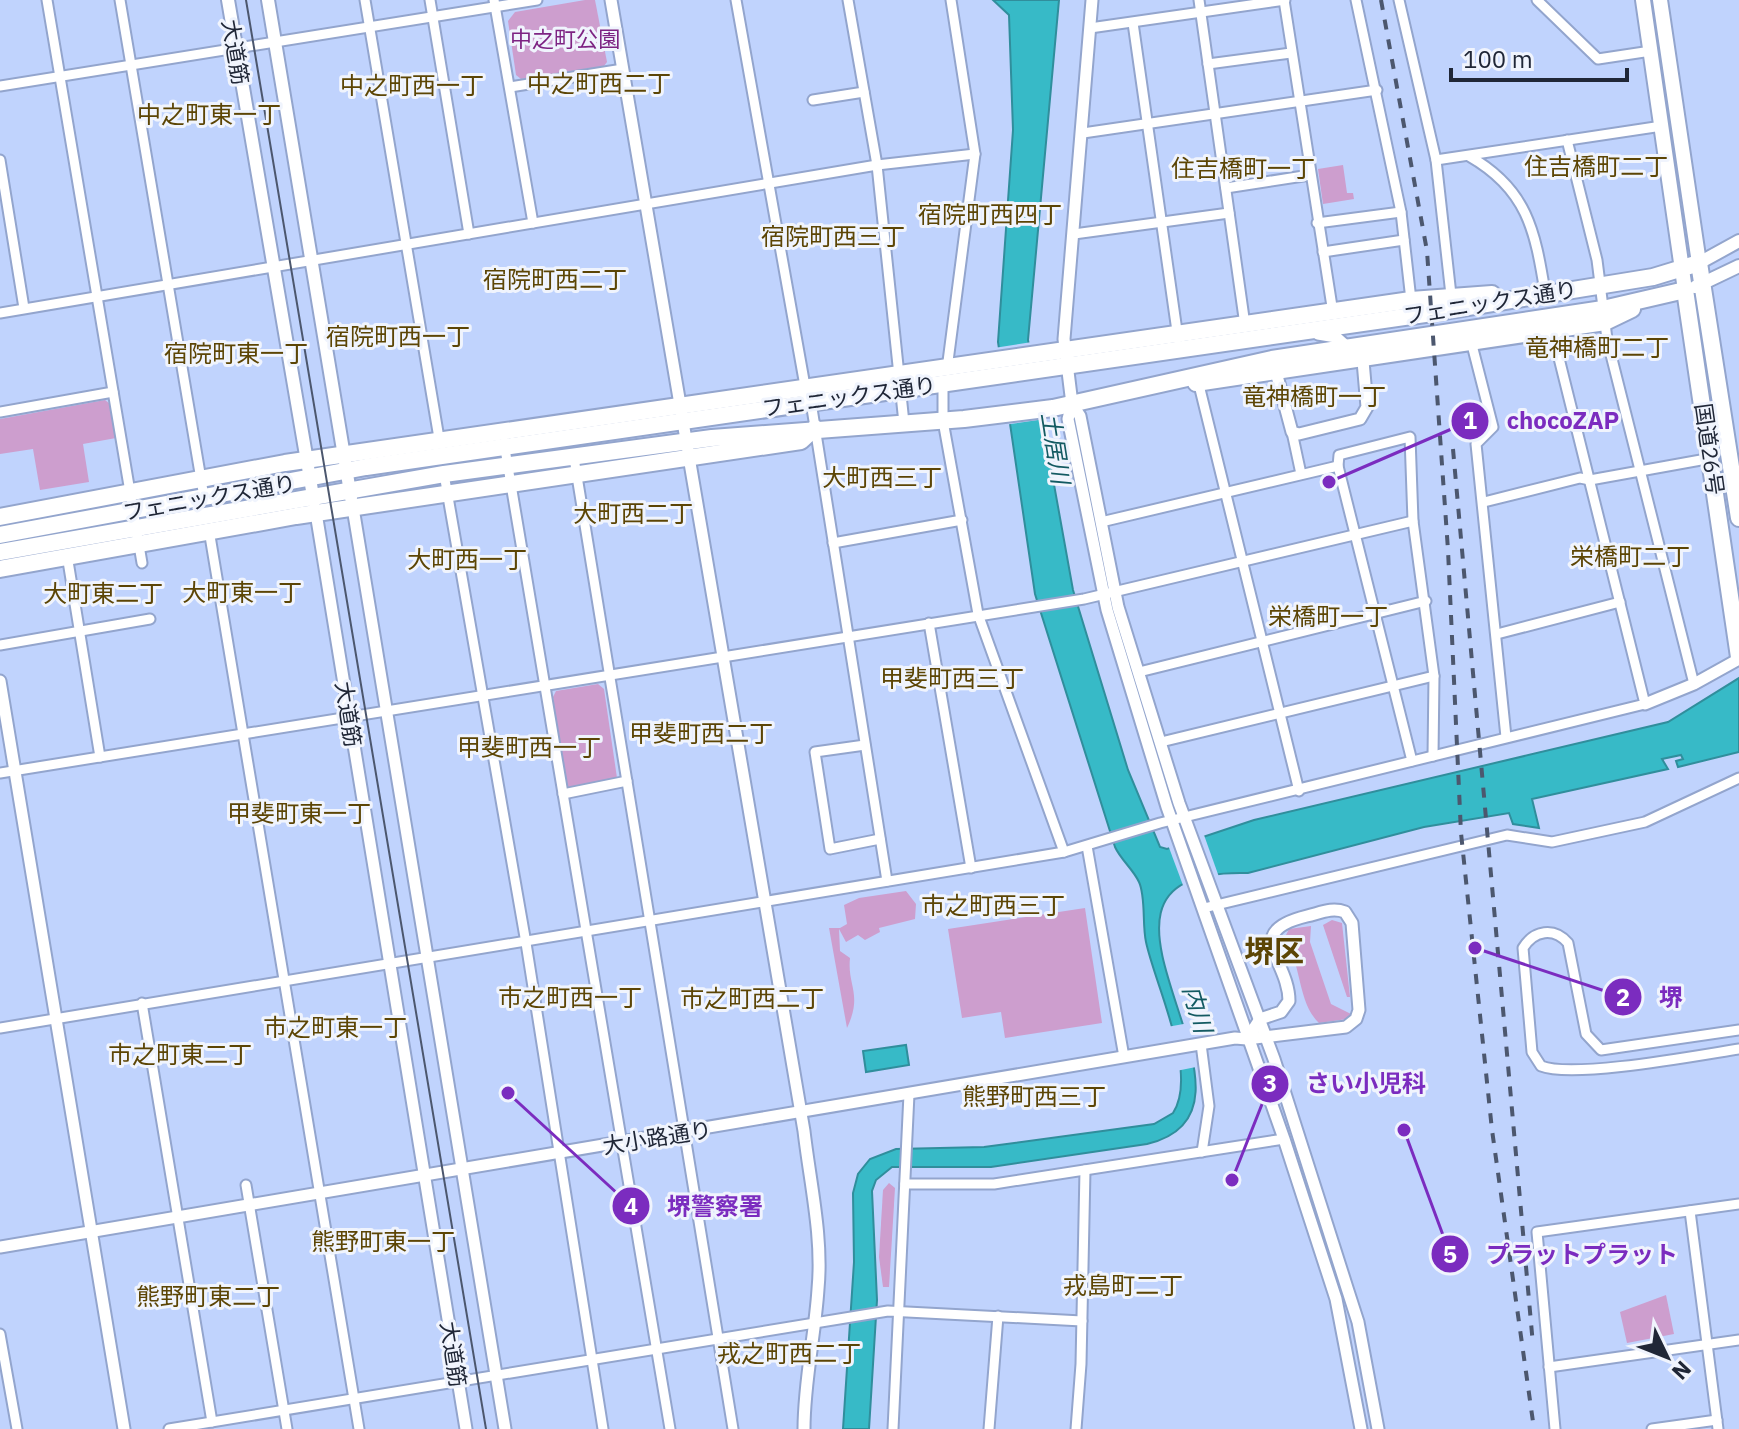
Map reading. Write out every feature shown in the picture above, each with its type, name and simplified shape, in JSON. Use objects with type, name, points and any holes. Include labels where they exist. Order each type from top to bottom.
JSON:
[{"type":"highway","name":"フェニックス通り","points":[[208,523],[311,488],[345,462],[1179,341],[1246,332],[1275,335],[1333,319],[1601,285],[1682,270],[1699,263]]},
{"type":"highway","name":"国道26号","points":[[1699,263],[1739,518]]},
{"type":"highway","name":"フェニックス通り","points":[[815,428],[943,421],[1053,408],[1274,366],[1604,315],[1685,290]]},
{"type":"highway","name":"国道26号","points":[[1685,290],[1739,655]]},
{"type":"highway","points":[[1246,332],[1333,319],[1411,300],[1451,295],[1545,292]]},
{"type":"highway","points":[[1470,336],[1552,330],[1604,315]]},
{"type":"highway","points":[[0,569],[66,549],[208,523],[353,508],[447,492],[510,475],[690,449],[801,441],[815,428]]},
{"type":"highway","points":[[0,517],[306,460],[345,462]]},
{"type":"highway","name":"フェニックス通り","points":[[0,535],[204,497],[311,488],[350,489],[444,474],[510,475]]},
{"type":"highway","points":[[0,552],[66,549]]},
{"type":"main road","name":"大道筋","points":[[228,0],[316,513]]},
{"type":"main road","name":"大道筋","points":[[268,0],[353,508]]},
{"type":"main road","points":[[1643,0],[1685,290],[1704,285],[1739,266]]},
{"type":"main road","points":[[1660,0],[1699,263],[1739,241]]},
{"type":"street","points":[[47,0],[142,563]]},
{"type":"street","points":[[120,0],[204,497]]},
{"type":"street","points":[[365,0],[441,448]]},
{"type":"street","points":[[430,0],[469,234]]},
{"type":"street","points":[[0,86],[236,51],[433,17],[495,3],[537,0]]},
{"type":"street","points":[[611,0],[690,449],[800,1112],[819,1258],[804,1388],[804,1429]]},
{"type":"street","points":[[736,0],[815,428],[887,881]]},
{"type":"street","points":[[848,0],[877,165],[904,423]]},
{"type":"street","points":[[951,0],[975,154],[945,375],[943,421],[978,614],[1064,852]]},
{"type":"street","points":[[1092,0],[1074,234],[1059,358],[1072,404],[1080,416],[1101,522],[1108,592],[1139,672],[1161,742],[1172,820]]},
{"type":"street","points":[[1199,0],[1246,332]]},
{"type":"street","points":[[1090,28],[1284,0],[1333,319]]},
{"type":"street","points":[[1356,0],[1401,212],[1411,300]]},
{"type":"street","points":[[1399,0],[1436,160],[1451,295]]},
{"type":"street","points":[[1537,0],[1598,59],[1651,51]]},
{"type":"street","points":[[495,3],[533,223]]},
{"type":"street","points":[[1133,23],[1179,341]]},
{"type":"street","points":[[1208,64],[1291,53]]},
{"type":"street","points":[[510,87],[623,69]]},
{"type":"street","points":[[1083,133],[1377,90]]},
{"type":"street","points":[[813,100],[864,92]]},
{"type":"street","points":[[1436,160],[1662,126]]},
{"type":"street","points":[[1567,140],[1601,285],[1604,315],[1639,472],[1694,684]]},
{"type":"street","points":[[0,313],[312,261],[405,242],[648,205],[877,165],[975,154]]},
{"type":"street","points":[[1469,155],[1492,169],[1520,200],[1536,248],[1545,292]]},
{"type":"street","points":[[0,160],[24,308]]},
{"type":"street","points":[[1226,188],[1310,175]]},
{"type":"street","points":[[1317,223],[1401,212]]},
{"type":"street","points":[[1074,234],[1229,213]]},
{"type":"street","points":[[1323,252],[1404,240]]},
{"type":"street","points":[[1552,330],[1645,704]]},
{"type":"street","points":[[1275,335],[1328,334],[1358,352],[1367,407],[1360,419],[1299,434],[1292,432]]},
{"type":"street","points":[[1470,336],[1493,427],[1476,444],[1506,737]]},
{"type":"street","points":[[1274,366],[1301,474]]},
{"type":"street","points":[[1193,381],[1225,492],[1299,791]]},
{"type":"street","points":[[0,412],[113,392]]},
{"type":"street","points":[[1072,404],[1068,419],[1108,592],[1172,820],[1183,832],[1205,894],[1204,908],[1336,1299],[1361,1429]]},
{"type":"street","points":[[1101,522],[1301,474],[1410,437],[1413,521],[1434,676],[1433,756]]},
{"type":"street","points":[[504,438],[670,1429]]},
{"type":"street","points":[[1484,502],[1580,478],[1590,480],[1712,458]]},
{"type":"street","points":[[1339,460],[1412,761]]},
{"type":"street","points":[[575,466],[733,1429]]},
{"type":"street","points":[[444,474],[526,943],[603,1429]]},
{"type":"street","name":"大道筋","points":[[353,508],[505,1429]]},
{"type":"street","name":"大道筋","points":[[316,513],[466,1429]]},
{"type":"street","points":[[833,543],[962,520]]},
{"type":"street","points":[[0,773],[1084,599],[1413,521]]},
{"type":"street","points":[[208,523],[359,1429]]},
{"type":"street","points":[[66,549],[100,757]]},
{"type":"street","points":[[1139,672],[1426,601]]},
{"type":"street","points":[[1497,634],[1620,602]]},
{"type":"street","points":[[0,645],[150,619]]},
{"type":"street","points":[[929,623],[971,868]]},
{"type":"street","points":[[0,1028],[1064,852],[1172,820],[1645,704],[1694,684],[1739,655]]},
{"type":"street","points":[[1161,742],[1434,676]]},
{"type":"street","points":[[0,681],[124,1429]]},
{"type":"street","points":[[865,745],[815,752],[827,834],[830,849],[880,839]]},
{"type":"street","points":[[1204,908],[1507,835],[1552,842],[1645,822],[1739,778]]},
{"type":"street","points":[[563,794],[627,781]]},
{"type":"street","points":[[1087,846],[1124,1057]]},
{"type":"street","points":[[1205,894],[1216,904],[1266,1036],[1358,1322],[1378,1429]]},
{"type":"street","name":"大小路通り","points":[[0,1247],[1197,1045],[1346,1027],[1356,1019],[1359,1010],[1352,927],[1345,912],[1335,909],[1292,919],[1276,929],[1271,944],[1289,1001],[1281,1012],[1260,1019]]},
{"type":"street","points":[[1739,1030],[1601,1050],[1586,1034],[1568,943],[1558,934],[1544,932],[1531,937],[1523,948],[1532,1052],[1545,1068],[1615,1066],[1739,1049]]},
{"type":"street","points":[[142,1003],[212,1422]]},
{"type":"street","points":[[1247,1039],[1260,1019]]},
{"type":"street","points":[[1197,1045],[1209,1106],[1202,1152]]},
{"type":"street","points":[[893,1429],[909,1094]]},
{"type":"street","points":[[905,1180],[994,1184],[1284,1139]]},
{"type":"street","points":[[1076,1429],[1085,1170]]},
{"type":"street","points":[[246,1185],[287,1429]]},
{"type":"street","points":[[1555,1429],[1537,1232],[1739,1204]]},
{"type":"street","points":[[1652,1429],[1717,1424],[1690,1211]]},
{"type":"street","points":[[169,1429],[591,1357],[888,1311],[1082,1321]]},
{"type":"street","points":[[989,1429],[998,1316]]},
{"type":"street","points":[[0,1334],[17,1429]]},
{"type":"street","points":[[1549,1367],[1739,1340]]},
{"type":"green space","name":"中之町公園","points":[[595,0],[607,62],[604,66],[521,79],[516,75],[508,21],[515,12]]},
{"type":"green space","points":[[1343,165],[1347,193],[1353,193],[1354,199],[1323,204],[1318,169]]},
{"type":"green space","points":[[105,400],[110,404],[116,438],[83,444],[89,482],[40,490],[33,449],[0,454],[0,419]]},
{"type":"green space","points":[[598,684],[604,689],[617,778],[570,788],[566,786],[553,697],[556,691]]},
{"type":"green space","points":[[906,891],[916,904],[915,919],[879,928],[880,932],[865,940],[858,935],[846,942],[839,929],[840,951],[850,958],[854,998],[847,1028],[829,928],[847,924],[844,905],[859,898]]},
{"type":"green space","points":[[1085,908],[1102,1023],[1005,1038],[1001,1012],[962,1018],[948,929]]},
{"type":"green space","points":[[1332,920],[1342,923],[1350,997],[1347,997],[1323,925]]},
{"type":"green space","points":[[1311,926],[1310,942],[1331,1004],[1351,1014],[1347,1019],[1319,1023],[1307,1004],[1294,959],[1284,939],[1289,929]]},
{"type":"green space","points":[[889,1183],[895,1188],[889,1287],[883,1287],[879,1257],[883,1190]]},
{"type":"green space","points":[[1666,1295],[1674,1334],[1627,1343],[1620,1312]]},
{"type":"shaded area","points":[[993,0],[1059,0],[1028,340],[1073,590],[1128,770],[1160,847],[1167,849],[1254,820],[1668,722],[1739,678],[1739,752],[1678,767],[1676,761],[1683,759],[1681,755],[1662,759],[1668,769],[1532,799],[1539,828],[1513,824],[1509,813],[1424,827],[1248,873],[1188,881],[1162,908],[1161,947],[1188,1041],[1196,1086],[1186,1122],[1147,1144],[991,1167],[892,1167],[876,1180],[872,1191],[877,1300],[869,1429],[843,1429],[854,1262],[853,1193],[858,1174],[870,1159],[896,1149],[984,1147],[1154,1124],[1173,1113],[1180,1096],[1178,1053],[1146,942],[1141,888],[1115,847],[1035,594],[998,342],[1013,130],[1009,15]]},
{"type":"shaded area","points":[[906,1045],[909,1065],[866,1072],[863,1051]]},
{"type":"pier","points":[[1032,342],[1045,419],[1004,425],[994,348]]},
{"type":"pier","points":[[1204,835],[1219,877],[1184,888],[1168,845]]},
{"type":"pier","points":[[1189,1023],[1196,1067],[1176,1071],[1167,1027]]},
{"type":"tram line","points":[[246,0],[486,1429]]},
{"type":"railway","points":[[1381,0],[1427,251],[1448,550],[1461,833],[1492,1130],[1534,1429]]},
{"type":"railway","points":[[1453,449],[1533,1345]]},
{"type":"place","name":"chocoZAP","points":[[1329,482]]},
{"type":"place","name":"堺","points":[[1475,948]]},
{"type":"place","name":"堺警察署","points":[[508,1093]]},
{"type":"place","name":"プラットプラット","points":[[1404,1130]]},
{"type":"place","name":"さい小児科","points":[[1232,1180]]},
{"type":"district","name":"中之町西二丁","points":[[599,83]]},
{"type":"district","name":"中之町西一丁","points":[[412,85]]},
{"type":"district","name":"中之町東一丁","points":[[209,114]]},
{"type":"district","name":"住吉橋町二丁","points":[[1596,166]]},
{"type":"district","name":"住吉橋町一丁","points":[[1243,168]]},
{"type":"district","name":"宿院町西四丁","points":[[990,214]]},
{"type":"district","name":"宿院町西三丁","points":[[833,236]]},
{"type":"district","name":"宿院町西二丁","points":[[555,279]]},
{"type":"district","name":"宿院町西一丁","points":[[398,336]]},
{"type":"district","name":"竜神橋町二丁","points":[[1597,347]]},
{"type":"district","name":"宿院町東一丁","points":[[236,353]]},
{"type":"district","name":"竜神橋町一丁","points":[[1314,396]]},
{"type":"district","name":"大町西三丁","points":[[882,477]]},
{"type":"district","name":"大町西二丁","points":[[633,513]]},
{"type":"district","name":"栄橋町二丁","points":[[1630,556]]},
{"type":"district","name":"大町西一丁","points":[[467,559]]},
{"type":"district","name":"大町東一丁","points":[[242,592]]},
{"type":"district","name":"大町東二丁","points":[[103,593]]},
{"type":"district","name":"栄橋町一丁","points":[[1328,616]]},
{"type":"district","name":"甲斐町西三丁","points":[[952,678]]},
{"type":"district","name":"甲斐町西二丁","points":[[701,733]]},
{"type":"district","name":"甲斐町西一丁","points":[[529,747]]},
{"type":"district","name":"甲斐町東一丁","points":[[299,813]]},
{"type":"district","name":"市之町西三丁","points":[[993,905]]},
{"type":"district","name":"堺区","points":[[1274,950]]},
{"type":"district","name":"市之町西一丁","points":[[570,997]]},
{"type":"district","name":"市之町西二丁","points":[[752,998]]},
{"type":"district","name":"市之町東一丁","points":[[335,1027]]},
{"type":"district","name":"市之町東二丁","points":[[180,1054]]},
{"type":"district","name":"熊野町西三丁","points":[[1034,1096]]},
{"type":"district","name":"熊野町東一丁","points":[[383,1241]]},
{"type":"district","name":"戎島町二丁","points":[[1123,1285]]},
{"type":"district","name":"熊野町東二丁","points":[[208,1296]]},
{"type":"district","name":"戎之町西二丁","points":[[789,1353]]},
{"type":"water label","name":"土居川","points":[[1056,448]]},
{"type":"water label","name":"内川","points":[[1198,1009]]}]
